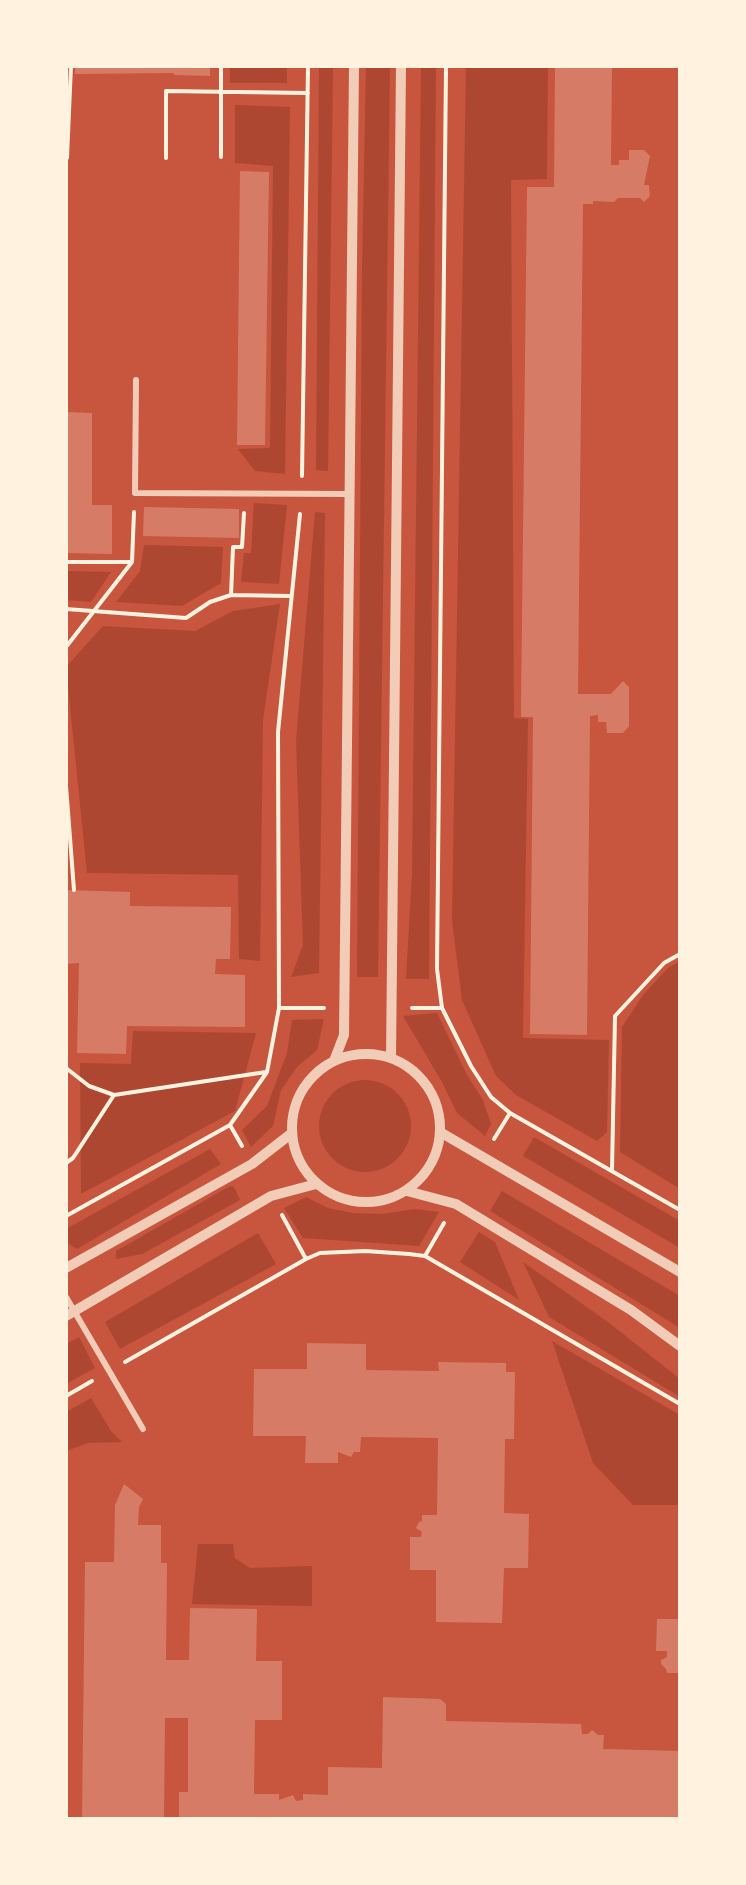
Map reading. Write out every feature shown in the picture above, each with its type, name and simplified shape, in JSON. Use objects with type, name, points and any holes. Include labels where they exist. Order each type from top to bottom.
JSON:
[{"type":"street","points":[[334,1061],[344,1035],[354,66]]},
{"type":"street","points":[[390,1058],[401,66]]},
{"type":"street","points":[[136,380],[135,493],[349,494]]},
{"type":"street","points":[[362,1054],[390,1058],[412,1069],[428,1086],[438,1108],[439,1143],[430,1165],[407,1191],[389,1199],[370,1202],[350,1201],[316,1184],[299,1161],[292,1133],[294,1111],[302,1091],[316,1074],[334,1061],[362,1054]]},
{"type":"street","points":[[440,1132],[680,1272]]},
{"type":"street","points":[[66,1268],[252,1164],[292,1133]]},
{"type":"street","points":[[70,1314],[271,1196],[316,1184]]},
{"type":"street","points":[[407,1191],[456,1204],[631,1310],[680,1346]]},
{"type":"street","points":[[66,1297],[70,1314],[110,1371],[143,1429]]},
{"type":"path","points":[[67,158],[68,93],[71,66]]},
{"type":"path","points":[[221,66],[221,157]]},
{"type":"path","points":[[66,1216],[230,1125],[267,1072],[279,1008],[278,732],[302,494],[308,66]]},
{"type":"path","points":[[446,66],[436,969],[442,1008],[471,1066],[491,1097],[510,1113],[680,1210]]},
{"type":"path","points":[[166,158],[166,91],[308,93]]},
{"type":"path","points":[[66,647],[132,562],[135,493]]},
{"type":"path","points":[[231,595],[233,547],[242,547],[246,494]]},
{"type":"path","points":[[66,562],[132,562]]},
{"type":"path","points":[[66,609],[186,618],[210,602],[231,595],[291,596]]},
{"type":"path","points":[[66,786],[74,890]]},
{"type":"path","points":[[612,1171],[615,1016],[664,963],[680,954]]},
{"type":"path","points":[[66,1068],[89,1086],[114,1095],[267,1072]]},
{"type":"path","points":[[66,1163],[73,1158],[114,1095]]},
{"type":"path","points":[[484,1157],[510,1113]]},
{"type":"path","points":[[66,1396],[306,1259],[320,1253],[365,1251],[425,1256],[680,1404]]},
{"type":"shaded area","points":[[230,66],[287,66],[287,83],[230,83]]},
{"type":"shaded area","points":[[319,66],[333,66],[328,471],[316,470]]},
{"type":"shaded area","points":[[366,66],[390,66],[378,977],[357,977],[362,270]]},
{"type":"shaded area","points":[[421,66],[436,66],[429,979],[406,979],[412,873]]},
{"type":"shaded area","points":[[466,66],[548,66],[547,179],[511,180],[514,718],[528,719],[523,1038],[609,1040],[607,1132],[597,1141],[516,1095],[496,1076],[462,1000],[452,920]]},
{"type":"shaded area","points":[[235,105],[290,107],[285,474],[255,471],[238,449],[270,448],[273,166],[235,163]]},
{"type":"shaded area","points":[[254,503],[287,505],[279,584],[241,582],[244,553],[251,553]]},
{"type":"shaded area","points":[[315,512],[325,513],[319,973],[291,977],[303,945],[296,741]]},
{"type":"shaded area","points":[[144,545],[223,547],[221,583],[182,606],[116,602],[140,571]]},
{"type":"shaded area","points":[[66,571],[111,572],[91,602],[66,600]]},
{"type":"shaded area","points":[[280,604],[263,720],[260,961],[239,959],[238,875],[87,873],[66,667],[103,626],[195,631],[233,611]]},
{"type":"shaded area","points":[[680,961],[680,1189],[620,1152],[622,1027],[643,995],[668,968]]},
{"type":"shaded area","points":[[437,1013],[467,1075],[483,1100],[491,1124],[485,1136],[457,1113],[442,1082],[403,1016]]},
{"type":"shaded area","points":[[324,1019],[317,1050],[297,1067],[281,1090],[273,1126],[251,1147],[242,1130],[267,1106],[287,1053],[292,1020]]},
{"type":"shaded area","points":[[133,1031],[256,1033],[235,1111],[81,1194],[80,1063],[131,1064]]},
{"type":"shaded area","points":[[365,1080],[383,1084],[397,1094],[407,1108],[411,1126],[407,1144],[397,1158],[383,1168],[365,1172],[347,1168],[333,1158],[323,1144],[319,1126],[323,1108],[333,1094],[347,1084]]},
{"type":"shaded area","points":[[534,1137],[680,1221],[680,1248],[523,1156]]},
{"type":"shaded area","points":[[210,1149],[221,1164],[77,1249],[66,1242],[66,1229]]},
{"type":"shaded area","points":[[230,1186],[234,1187],[240,1200],[142,1254],[116,1259],[116,1251]]},
{"type":"shaded area","points":[[502,1191],[680,1296],[680,1328],[490,1211]]},
{"type":"shaded area","points":[[306,1197],[328,1208],[353,1213],[383,1214],[414,1209],[439,1212],[419,1246],[303,1238],[284,1208]]},
{"type":"shaded area","points":[[479,1232],[495,1242],[519,1300],[460,1262]]},
{"type":"shaded area","points":[[258,1233],[276,1264],[120,1349],[105,1322]]},
{"type":"shaded area","points":[[523,1262],[608,1322],[680,1379],[680,1397],[549,1317]]},
{"type":"shaded area","points":[[79,1337],[95,1368],[66,1384],[66,1344]]},
{"type":"shaded area","points":[[552,1341],[680,1415],[680,1505],[633,1505],[593,1463]]},
{"type":"shaded area","points":[[91,1398],[111,1431],[122,1442],[88,1443],[66,1451],[66,1412]]},
{"type":"shaded area","points":[[198,1544],[233,1544],[235,1558],[250,1568],[312,1566],[312,1606],[192,1604]]},
{"type":"building","points":[[75,66],[210,66],[210,76],[174,75],[174,73],[75,74]]},
{"type":"building","points":[[555,66],[612,66],[611,165],[619,165],[619,160],[629,160],[629,150],[644,150],[650,156],[644,185],[649,185],[650,196],[644,202],[640,198],[618,198],[614,202],[593,201],[593,204],[583,204],[578,694],[611,694],[623,681],[629,687],[629,726],[623,733],[607,733],[606,722],[598,722],[598,715],[590,716],[587,1035],[530,1034],[533,717],[521,717],[527,187],[554,187]]},
{"type":"building","points":[[240,171],[269,172],[265,445],[237,445]]},
{"type":"building","points":[[66,412],[92,413],[92,505],[112,505],[112,554],[66,553]]},
{"type":"building","points":[[144,507],[239,509],[239,538],[143,536]]},
{"type":"building","points":[[66,890],[130,892],[130,906],[231,907],[230,959],[216,959],[215,974],[245,975],[245,1027],[127,1026],[126,1054],[77,1053],[79,963],[66,964]]},
{"type":"building","points":[[307,1343],[366,1344],[366,1370],[439,1371],[438,1362],[506,1363],[506,1372],[515,1372],[514,1439],[505,1439],[504,1513],[529,1514],[528,1568],[504,1568],[502,1623],[436,1622],[436,1570],[410,1570],[410,1537],[421,1537],[422,1532],[416,1528],[422,1521],[422,1515],[437,1515],[438,1438],[361,1437],[360,1452],[354,1452],[351,1457],[338,1452],[338,1463],[305,1463],[306,1436],[253,1436],[254,1369],[307,1369]]},
{"type":"building","points":[[124,1484],[143,1499],[139,1507],[138,1525],[161,1525],[161,1563],[167,1563],[166,1660],[189,1660],[190,1608],[257,1609],[256,1661],[282,1661],[282,1720],[255,1720],[254,1794],[279,1794],[279,1800],[293,1795],[296,1801],[303,1800],[303,1794],[328,1795],[328,1767],[382,1768],[383,1697],[440,1699],[446,1704],[446,1721],[581,1724],[582,1734],[588,1734],[592,1730],[598,1735],[604,1735],[603,1749],[680,1751],[680,1817],[179,1819],[179,1792],[188,1792],[188,1718],[165,1718],[164,1819],[82,1819],[85,1562],[114,1562],[115,1505]]},
{"type":"building","points":[[657,1619],[680,1619],[680,1673],[667,1673],[661,1664],[661,1660],[667,1657],[667,1651],[656,1651]]}]
